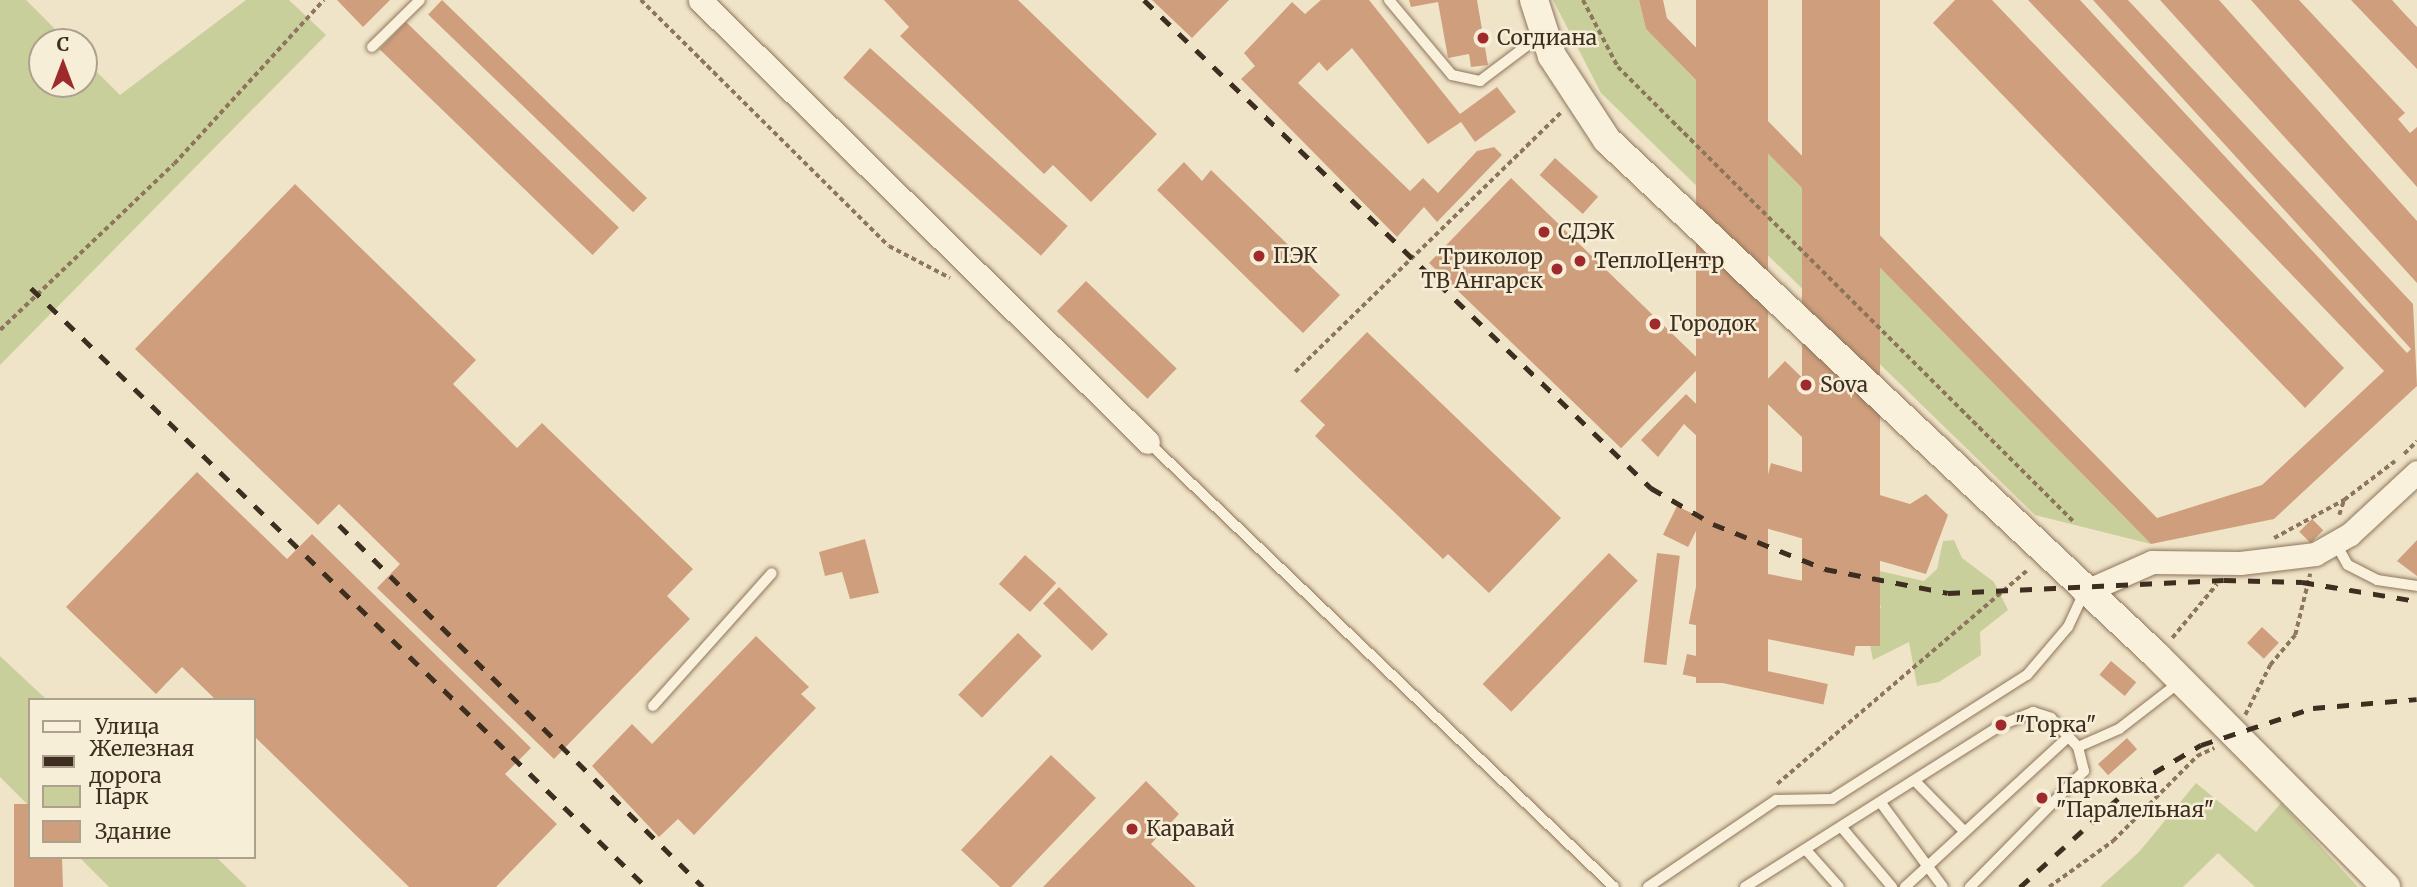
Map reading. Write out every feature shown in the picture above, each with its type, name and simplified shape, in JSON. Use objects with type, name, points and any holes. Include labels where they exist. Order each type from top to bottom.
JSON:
[{"type":"street","points":[[700,0],[1148,442]]},
{"type":"street","points":[[1534,0],[1541,35],[1576,98],[1607,140],[2084,592],[2183,681],[2386,887]]},
{"type":"street","points":[[2084,592],[2152,562],[2240,563],[2315,554],[2336,533],[2417,472]]},
{"type":"lane","points":[[372,47],[420,0]]},
{"type":"lane","points":[[1389,0],[1452,75],[1480,81],[1541,35]]},
{"type":"lane","points":[[1148,442],[1614,887]]},
{"type":"lane","points":[[2336,533],[2348,565],[2377,580],[2417,586]]},
{"type":"lane","points":[[653,706],[772,573]]},
{"type":"lane","points":[[1648,887],[1776,800],[1832,799],[2027,675],[2068,627],[2084,592]]},
{"type":"lane","points":[[2078,747],[2119,729],[2183,681]]},
{"type":"lane","points":[[1745,887],[1843,829],[1915,781],[2034,712],[2051,718],[2078,747],[2084,771],[2079,781],[1970,887]]},
{"type":"lane","points":[[1905,887],[2067,738]]},
{"type":"lane","points":[[1915,781],[1965,832]]},
{"type":"lane","points":[[1881,803],[1925,867],[1944,887]]},
{"type":"lane","points":[[1843,829],[1892,887]]},
{"type":"lane","points":[[1807,850],[1839,887]]},
{"type":"path","points":[[0,330],[174,164],[324,0]]},
{"type":"path","points":[[641,0],[889,246],[961,284]]},
{"type":"path","points":[[1584,0],[1618,67],[2075,523]]},
{"type":"path","points":[[1295,372],[1576,98]]},
{"type":"path","points":[[2336,533],[2344,499],[2417,441]]},
{"type":"path","points":[[2049,887],[2113,841],[2197,756],[2239,736],[2270,665],[2295,635],[2315,554]]},
{"type":"path","points":[[1768,792],[2045,555]]},
{"type":"green space","points":[[0,0],[26,0],[54,28],[28,28],[28,98],[98,98],[98,73],[120,95],[246,0],[289,0],[326,35],[0,365]]},
{"type":"green space","points":[[1553,0],[1639,0],[1646,29],[2151,544],[2035,515],[1601,93]]},
{"type":"green space","points":[[1954,540],[1962,558],[1994,582],[2008,610],[1980,632],[1981,655],[1939,682],[1917,686],[1909,642],[1873,660],[1868,636],[1881,607],[1869,583],[1875,570],[1924,581],[1937,569],[1943,541]]},
{"type":"green space","points":[[0,656],[45,698],[28,698],[28,805],[0,777]]},
{"type":"green space","points":[[2196,783],[2256,832],[2281,803],[2358,887],[2255,887],[2218,853],[2183,887],[2100,887],[2139,852]]},
{"type":"green space","points":[[81,859],[218,859],[247,887],[109,887]]},
{"type":"building","points":[[337,0],[390,0],[363,27]]},
{"type":"building","points":[[442,0],[647,198],[633,212],[428,14]]},
{"type":"building","points":[[884,0],[1018,0],[1157,134],[1091,202],[1053,165],[1044,174],[900,36],[909,27]]},
{"type":"building","points":[[1152,0],[1229,0],[1192,38]]},
{"type":"building","points":[[1321,0],[1369,0],[1460,114],[1497,87],[1516,112],[1475,142],[1461,122],[1428,144],[1352,48],[1327,71],[1319,62],[1298,83],[1410,191],[1423,178],[1438,193],[1477,151],[1494,147],[1502,155],[1437,222],[1424,207],[1397,237],[1241,79],[1255,66],[1244,53],[1292,2],[1305,14]]},
{"type":"building","points":[[1409,0],[1477,0],[1488,65],[1471,67],[1469,54],[1448,58],[1438,2],[1411,7]]},
{"type":"building","points":[[1639,0],[1663,0],[1667,18],[2157,518],[2262,485],[2384,371],[2028,0],[2080,0],[2407,353],[2411,349],[2093,0],[2128,0],[2413,304],[2417,386],[2274,519],[2151,544],[1646,29]]},
{"type":"building","points":[[1696,0],[1768,0],[1768,683],[1696,683]]},
{"type":"building","points":[[1802,0],[1880,0],[1880,646],[1802,646]]},
{"type":"building","points":[[1955,0],[1992,0],[2344,368],[2305,408],[1933,23]]},
{"type":"building","points":[[2160,0],[2219,0],[2417,221],[2417,283]]},
{"type":"building","points":[[2251,0],[2299,0],[2405,113],[2398,119],[2410,133],[2417,127],[2417,187]]},
{"type":"building","points":[[2351,0],[2392,0],[2417,27],[2417,69]]},
{"type":"building","points":[[406,22],[619,228],[593,255],[380,49]]},
{"type":"building","points":[[870,48],[1068,226],[1041,256],[843,78]]},
{"type":"building","points":[[1555,158],[1598,197],[1583,214],[1540,175]]},
{"type":"building","points":[[1184,162],[1202,181],[1211,170],[1340,295],[1303,333],[1157,190]]},
{"type":"building","points":[[1511,178],[1703,363],[1621,448],[1429,263]]},
{"type":"building","points":[[295,184],[476,360],[453,384],[517,448],[542,423],[693,569],[667,596],[690,619],[554,759],[377,588],[400,564],[339,504],[318,525],[135,349]]},
{"type":"building","points":[[1086,281],[1177,369],[1147,399],[1057,311]]},
{"type":"building","points":[[1367,332],[1561,518],[1489,593],[1448,554],[1443,559],[1315,436],[1325,425],[1300,401]]},
{"type":"building","points":[[1735,337],[1756,338],[1752,418],[1731,417]]},
{"type":"building","points":[[1785,361],[1838,412],[1808,443],[1755,392]]},
{"type":"building","points":[[1686,394],[1735,442],[1719,457],[1684,424],[1658,457],[1641,440]]},
{"type":"building","points":[[1771,463],[1910,504],[1926,494],[1948,515],[1926,574],[1755,525]]},
{"type":"building","points":[[197,472],[287,559],[312,534],[531,748],[505,774],[557,824],[496,887],[409,887],[256,738],[256,698],[214,698],[182,667],[156,694],[66,607]]},
{"type":"building","points":[[1677,506],[1702,518],[1688,547],[1663,535]]},
{"type":"building","points":[[2312,519],[2323,530],[2311,543],[2299,532]]},
{"type":"building","points":[[865,539],[879,593],[850,599],[842,572],[825,576],[819,552]]},
{"type":"building","points":[[2417,540],[2417,576],[2397,561]]},
{"type":"building","points":[[1609,553],[1638,581],[1511,712],[1483,684]]},
{"type":"building","points":[[1657,553],[1680,556],[1666,665],[1644,662]]},
{"type":"building","points":[[1025,555],[1056,583],[1030,612],[999,584]]},
{"type":"building","points":[[1701,561],[1866,593],[1854,656],[1689,624]]},
{"type":"building","points":[[1059,587],[1108,634],[1092,651],[1043,604]]},
{"type":"building","points":[[2262,627],[2279,643],[2264,659],[2247,643]]},
{"type":"building","points":[[1018,633],[1042,656],[982,718],[958,695]]},
{"type":"building","points":[[756,636],[809,687],[801,694],[816,708],[694,835],[678,819],[659,837],[592,766],[632,724],[652,744]]},
{"type":"building","points":[[1687,654],[1828,684],[1823,704],[1683,675]]},
{"type":"building","points":[[2111,661],[2136,682],[2125,696],[2099,675]]},
{"type":"building","points":[[2127,738],[2137,749],[2108,775],[2098,764]]},
{"type":"building","points":[[1051,755],[1096,798],[1011,887],[1000,887],[961,850]]},
{"type":"building","name":"Каравай","points":[[1146,781],[1179,814],[1151,844],[1196,887],[1043,887]]},
{"type":"building","points":[[14,804],[28,804],[28,859],[62,859],[63,887],[14,887]]},
{"type":"railway","points":[[1144,0],[1651,488],[1713,524],[1825,569],[1948,593],[2224,580],[2302,582],[2417,601]]},
{"type":"railway","points":[[31,288],[646,887]]},
{"type":"railway","points":[[339,525],[703,887]]},
{"type":"railway","points":[[2020,887],[2133,785],[2201,745],[2313,708],[2417,699]]},
{"type":"place","name":"Согдиана","points":[[1483,38]]},
{"type":"place","name":"СДЭК","points":[[1544,232]]},
{"type":"place","name":"ПЭК","points":[[1259,256]]},
{"type":"place","name":"ТеплоЦентр","points":[[1580,261]]},
{"type":"place","name":"Триколор ТВ Ангарск","points":[[1557,269]]},
{"type":"place","name":"Городок","points":[[1655,324]]},
{"type":"place","name":"Sova","points":[[1806,385]]},
{"type":"place","name":"\"Горка\"","points":[[2001,725]]},
{"type":"place","name":"Парковка \"Паралельная\"","points":[[2042,798]]},
{"type":"place","name":"Каравай","points":[[1132,829]]}]
